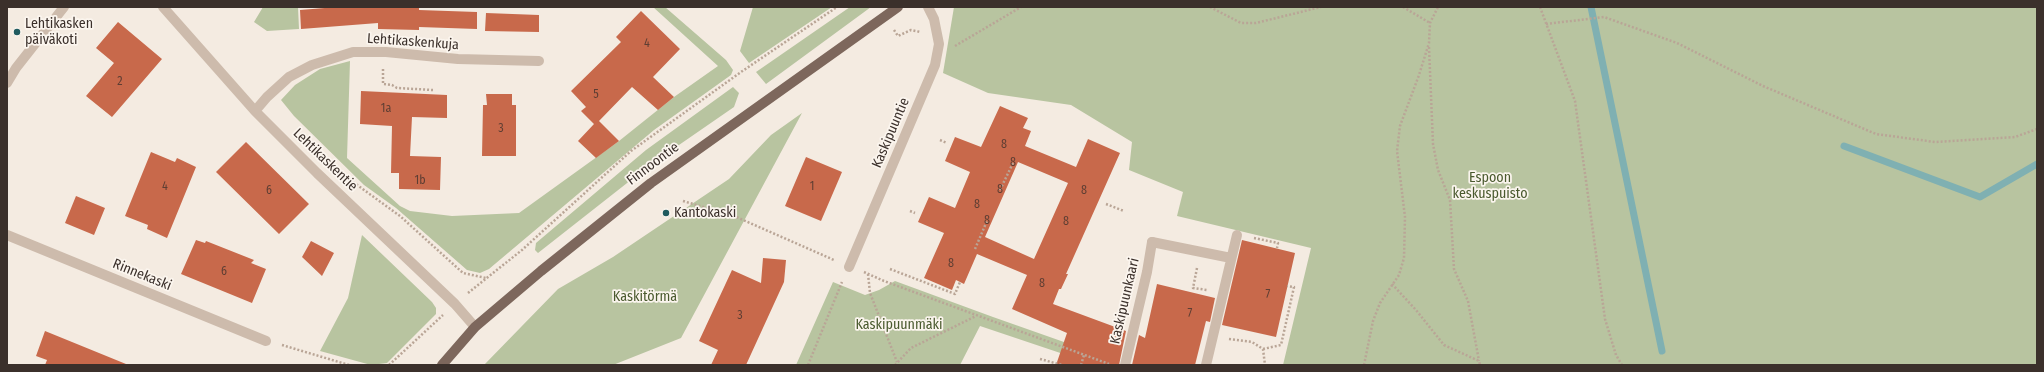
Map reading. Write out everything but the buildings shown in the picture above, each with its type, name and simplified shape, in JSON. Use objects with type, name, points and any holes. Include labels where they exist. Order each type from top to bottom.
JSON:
[{"type":"main road","name":"Finnoontie","points":[[442,365],[475,327],[541,271],[651,183],[898,7]]},
{"type":"street","points":[[7,83],[16,68],[64,7]]},
{"type":"street","name":"Lehtikaskentie","points":[[163,7],[255,111],[317,173],[455,304],[475,327]]},
{"type":"street","name":"Kaskipuuntie","points":[[849,267],[935,65],[939,44],[934,19],[928,7]]},
{"type":"street","name":"Lehtikaskenkuja","points":[[255,111],[266,96],[289,77],[312,65],[353,52],[384,52],[458,59],[539,61]]},
{"type":"street","name":"Rinnekaski","points":[[7,235],[266,341]]},
{"type":"street","points":[[1206,365],[1214,338],[1237,235]]},
{"type":"street","name":"Kaskipuunkaari","points":[[1125,365],[1152,242],[1200,252]]},
{"type":"street","points":[[1200,252],[1231,258]]},
{"type":"path","points":[[389,365],[455,304],[522,250],[631,151],[741,72],[837,7]]},
{"type":"path","points":[[939,44],[948,47],[958,46],[1021,7]]},
{"type":"path","points":[[1210,7],[1241,24],[1256,23],[1321,7]]},
{"type":"path","points":[[1403,7],[1430,23]]},
{"type":"path","points":[[1438,7],[1430,23],[1429,43],[1433,144],[1438,170],[1450,200],[1454,270],[1468,301],[1480,365]]},
{"type":"path","points":[[1540,7],[1576,101],[1606,318],[1616,355],[1622,365]]},
{"type":"path","points":[[1546,24],[1604,17],[1677,43],[1763,86],[1876,134],[1935,142],[2015,137],[2037,129]]},
{"type":"path","points":[[1364,365],[1373,321],[1380,303],[1399,275],[1404,258],[1405,217],[1397,151],[1400,126],[1429,43]]},
{"type":"path","points":[[384,52],[383,84],[392,84],[397,88],[433,90]]},
{"type":"path","points":[[940,140],[947,143]]},
{"type":"path","points":[[1000,190],[1013,162]]},
{"type":"path","points":[[352,181],[400,216],[463,273],[487,278]]},
{"type":"path","points":[[683,201],[734,216],[884,281],[1113,365]]},
{"type":"path","points":[[1106,204],[1124,211]]},
{"type":"path","points":[[910,210],[916,213]]},
{"type":"path","points":[[975,249],[987,221]]},
{"type":"path","points":[[1237,235],[1278,243],[1278,248]]},
{"type":"path","points":[[1200,252],[1193,288],[1224,294]]},
{"type":"path","points":[[808,365],[849,267]]},
{"type":"path","points":[[890,269],[954,294],[960,282]]},
{"type":"path","points":[[868,273],[870,293],[896,364],[911,348],[976,316]]},
{"type":"path","points":[[1392,284],[1416,310],[1444,345],[1479,361]]},
{"type":"path","points":[[1214,338],[1239,339],[1252,342],[1263,349],[1281,345],[1294,287],[1287,286]]},
{"type":"path","points":[[266,341],[349,365]]},
{"type":"path","points":[[1263,349],[1265,365]]},
{"type":"path","points":[[1081,365],[1084,355]]},
{"type":"path","points":[[1040,359],[1062,365]]},
{"type":"green space","points":[[263,7],[298,7],[299,29],[267,31],[254,22]]},
{"type":"green space","points":[[653,7],[665,7],[726,60],[733,70],[731,75],[654,130],[489,269],[480,273],[467,270],[396,208],[364,185],[294,116],[281,100],[295,85],[320,69],[350,61],[347,158],[400,206],[410,211],[452,216],[519,213],[619,141],[674,97],[718,66]]},
{"type":"green space","points":[[753,7],[832,7],[749,63],[740,51]]},
{"type":"green space","points":[[850,7],[871,7],[766,84],[756,72]]},
{"type":"green space","name":"Espoon keskuspuisto","points":[[954,7],[2037,7],[2037,365],[1283,365],[1311,248],[1177,216],[1183,192],[1129,170],[1132,142],[1071,105],[988,93],[943,73]]},
{"type":"green space","points":[[733,87],[739,93],[734,107],[650,165],[538,253],[535,250],[536,243],[646,150]]},
{"type":"green space","name":"Kaskitörmä","points":[[802,113],[681,338],[613,365],[484,365],[558,289],[613,257],[729,179],[771,135]]},
{"type":"green space","points":[[362,235],[432,302],[436,308],[436,314],[387,363],[371,365],[320,351],[348,298]]},
{"type":"green space","name":"Kaskipuunmäki","points":[[895,281],[1115,360],[1096,365],[980,326],[960,365],[796,365],[833,282],[865,295],[879,290]]},
{"type":"waterway","points":[[1591,7],[1662,351]]},
{"type":"waterway","points":[[1844,146],[1980,197],[2037,164]]},
{"type":"place","name":"Lehtikasken päiväkoti","points":[[17,32]]},
{"type":"place","name":"Kantokaski","points":[[666,213]]}]
